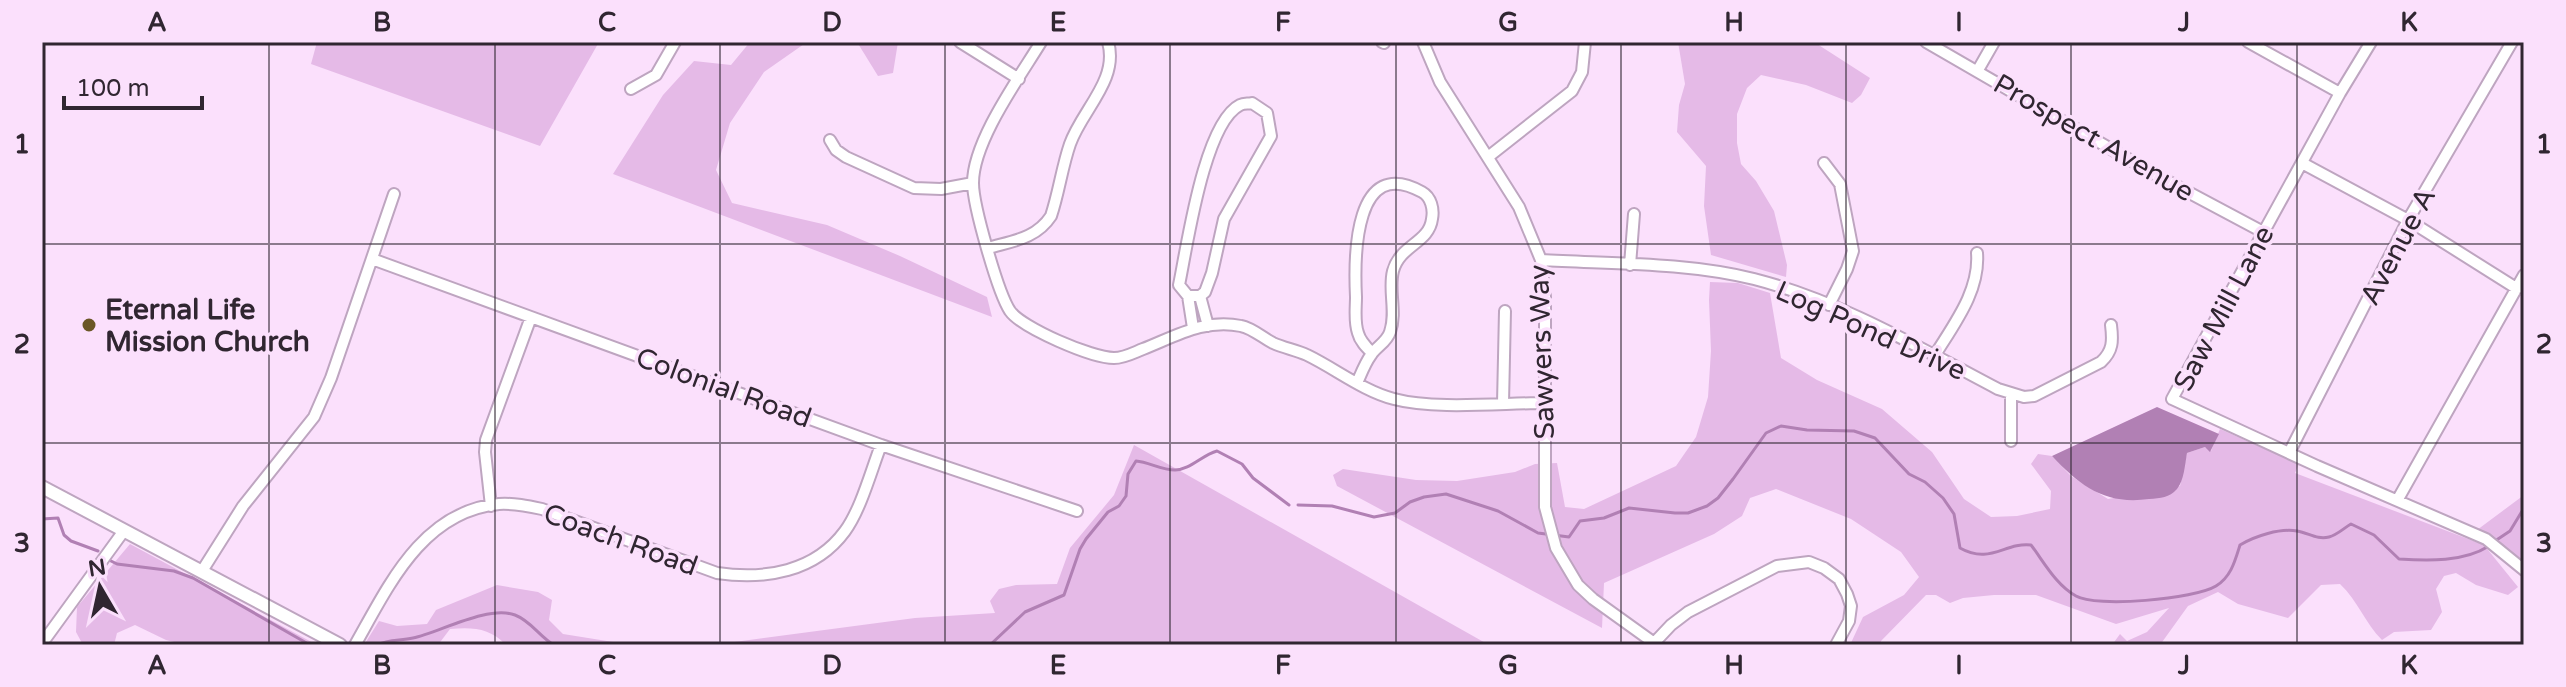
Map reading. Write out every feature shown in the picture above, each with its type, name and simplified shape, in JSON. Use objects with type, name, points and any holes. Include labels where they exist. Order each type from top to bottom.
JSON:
[{"type":"street","points":[[631,89],[656,75],[675,42]]},
{"type":"street","points":[[960,42],[1019,79]]},
{"type":"street","points":[[1041,42],[983,140],[973,183],[1002,297],[1011,313],[1026,325],[1050,337],[1114,358],[1127,356],[1193,328],[1242,326],[1392,399],[1425,403],[1545,403]]},
{"type":"street","points":[[988,248],[1033,235],[1046,225],[1070,142],[1110,68],[1108,42]]},
{"type":"street","name":"Sawyers Way","points":[[1423,42],[1440,82],[1519,207],[1541,260],[1545,297],[1545,507],[1556,548],[1578,585],[1656,644]]},
{"type":"street","points":[[1488,157],[1572,91],[1582,72],[1585,42]]},
{"type":"street","name":"Prospect Avenue","points":[[1926,42],[2156,175],[2263,232]]},
{"type":"street","points":[[1978,70],[1994,42]]},
{"type":"street","points":[[2248,42],[2340,93]]},
{"type":"street","name":"Saw Mill Lane","points":[[2371,42],[2172,399],[2486,539],[2524,570]]},
{"type":"street","name":"Avenue A","points":[[2289,453],[2408,220],[2512,42]]},
{"type":"street","points":[[1188,296],[1200,296],[1205,292],[1224,219],[1271,136],[1267,113],[1252,103],[1240,105],[1226,118],[1205,167],[1179,285],[1188,296],[1193,328]]},
{"type":"street","points":[[830,140],[836,150],[846,157],[914,188],[941,189],[973,183]]},
{"type":"street","points":[[1824,163],[1840,184],[1853,251],[1829,305]]},
{"type":"street","points":[[2302,163],[2408,220],[2520,288]]},
{"type":"street","points":[[1357,383],[1372,353],[1390,333],[1393,271],[1402,251],[1424,237],[1433,217],[1427,194],[1402,182],[1389,184],[1376,192],[1365,207],[1358,227],[1356,326],[1358,335],[1372,353]]},
{"type":"street","points":[[202,571],[243,506],[314,417],[331,378],[394,194]]},
{"type":"street","points":[[1630,265],[1634,214]]},
{"type":"street","points":[[1935,355],[1974,286],[1977,253]]},
{"type":"street","name":"Colonial Road","points":[[372,259],[881,445],[1077,511]]},
{"type":"street","name":"Log Pond Drive","points":[[1541,260],[1712,272],[1753,279],[1829,305],[2011,395]]},
{"type":"street","points":[[2398,499],[2520,288],[2524,275]]},
{"type":"street","points":[[1200,296],[1208,326]]},
{"type":"street","points":[[1503,403],[1505,311]]},
{"type":"street","points":[[491,506],[486,440],[531,317]]},
{"type":"street","points":[[2011,441],[2011,395],[2034,396],[2101,362],[2112,344],[2111,325]]},
{"type":"street","name":"Coach Road","points":[[355,645],[398,570],[421,543],[452,520],[491,506],[513,504],[542,509],[717,573],[741,576],[773,574],[809,562],[846,530],[881,445]]},
{"type":"street","points":[[42,487],[340,645]]},
{"type":"street","points":[[47,639],[123,532]]},
{"type":"street","points":[[1656,644],[1671,625],[1688,612],[1777,566],[1809,562],[1839,579],[1851,606],[1849,621],[1836,645]]},
{"type":"shaded area","points":[[317,42],[599,42],[540,146],[311,64]]},
{"type":"shaded area","points":[[750,42],[807,42],[764,72],[730,123],[716,170],[732,203],[827,225],[900,256],[987,297],[992,317],[613,174],[663,95],[694,61],[731,65]]},
{"type":"shaded area","points":[[857,42],[898,42],[893,73],[878,76]]},
{"type":"shaded area","points":[[1678,42],[1814,42],[1870,78],[1861,95],[1852,103],[1806,85],[1761,75],[1747,88],[1737,114],[1741,164],[1756,181],[1774,211],[1787,265],[1786,277],[1711,255],[1704,206],[1706,166],[1677,132],[1679,105],[1685,84]]},
{"type":"shaded area","points":[[1710,282],[1738,283],[1770,293],[1781,358],[1817,380],[1882,409],[1932,452],[1964,499],[1991,517],[2017,516],[2050,509],[2051,491],[2031,464],[2038,454],[2052,456],[2071,476],[2108,499],[2180,486],[2187,453],[2205,447],[2211,451],[2220,429],[2299,464],[2295,473],[2484,545],[2518,587],[2508,595],[2476,585],[2456,573],[2444,576],[2436,589],[2442,612],[2431,630],[2394,632],[2382,640],[2340,584],[2321,585],[2288,618],[2238,604],[2218,592],[2188,606],[2160,645],[2112,645],[2120,634],[2127,641],[2147,632],[2169,608],[2116,624],[2036,595],[1994,595],[1963,598],[1950,603],[1936,595],[1926,595],[1881,641],[1881,645],[1850,645],[1863,617],[1904,595],[1919,577],[1901,552],[1851,519],[1776,489],[1750,498],[1742,516],[1714,534],[1604,583],[1602,628],[1337,486],[1333,475],[1343,469],[1416,480],[1457,481],[1515,472],[1535,464],[1557,463],[1565,507],[1584,509],[1676,466],[1696,437],[1708,397]]},
{"type":"shaded area","points":[[2157,407],[2219,434],[2210,452],[2205,447],[2187,453],[2181,482],[2168,496],[2134,500],[2107,496],[2073,477],[2052,456]]},
{"type":"shaded area","points":[[1134,445],[1489,645],[712,645],[915,618],[995,613],[990,601],[999,589],[1016,585],[1057,584],[1070,548],[1114,495]]},
{"type":"shaded area","points":[[2524,495],[2524,561],[2477,530]]},
{"type":"shaded area","points":[[130,544],[317,645],[187,645],[166,640],[135,625],[117,633],[114,645],[83,645],[76,632],[77,607]]},
{"type":"shaded area","points":[[497,585],[538,592],[552,600],[549,620],[563,634],[632,645],[506,645],[487,632],[466,628],[450,629],[438,645],[364,645],[379,621],[397,626],[427,624],[436,610]]},
{"type":"waterway","points":[[1298,505],[1332,506],[1374,517],[1395,513],[1424,497],[1446,494],[1498,511],[1538,533],[1569,537],[1580,521],[1604,518],[1629,508],[1688,513],[1707,506],[1718,498],[1766,433],[1781,426],[1854,431],[1875,438],[1909,474],[1925,482],[1943,498],[1954,514],[1960,548],[1971,553],[1989,554],[2031,545],[2062,586],[2087,600],[2124,602],[2205,591],[2225,578],[2240,545],[2275,532],[2297,531],[2325,538],[2351,524],[2374,535],[2399,559],[2457,558],[2489,546]]},
{"type":"waterway","points":[[990,645],[1025,612],[1064,595],[1086,539],[1126,496],[1128,474],[1136,461],[1175,470],[1217,451],[1242,464],[1253,478],[1289,505]]},
{"type":"waterway","points":[[2495,541],[2510,531],[2524,508]]},
{"type":"waterway","points":[[42,519],[58,518],[64,535],[71,541],[98,551]]},
{"type":"waterway","points":[[109,560],[117,564],[174,571],[193,578],[310,645]]},
{"type":"waterway","points":[[377,645],[424,635],[478,616],[504,613],[521,618],[554,645]]},
{"type":"place","name":"Eternal Life Mission Church","points":[[89,325]]}]
